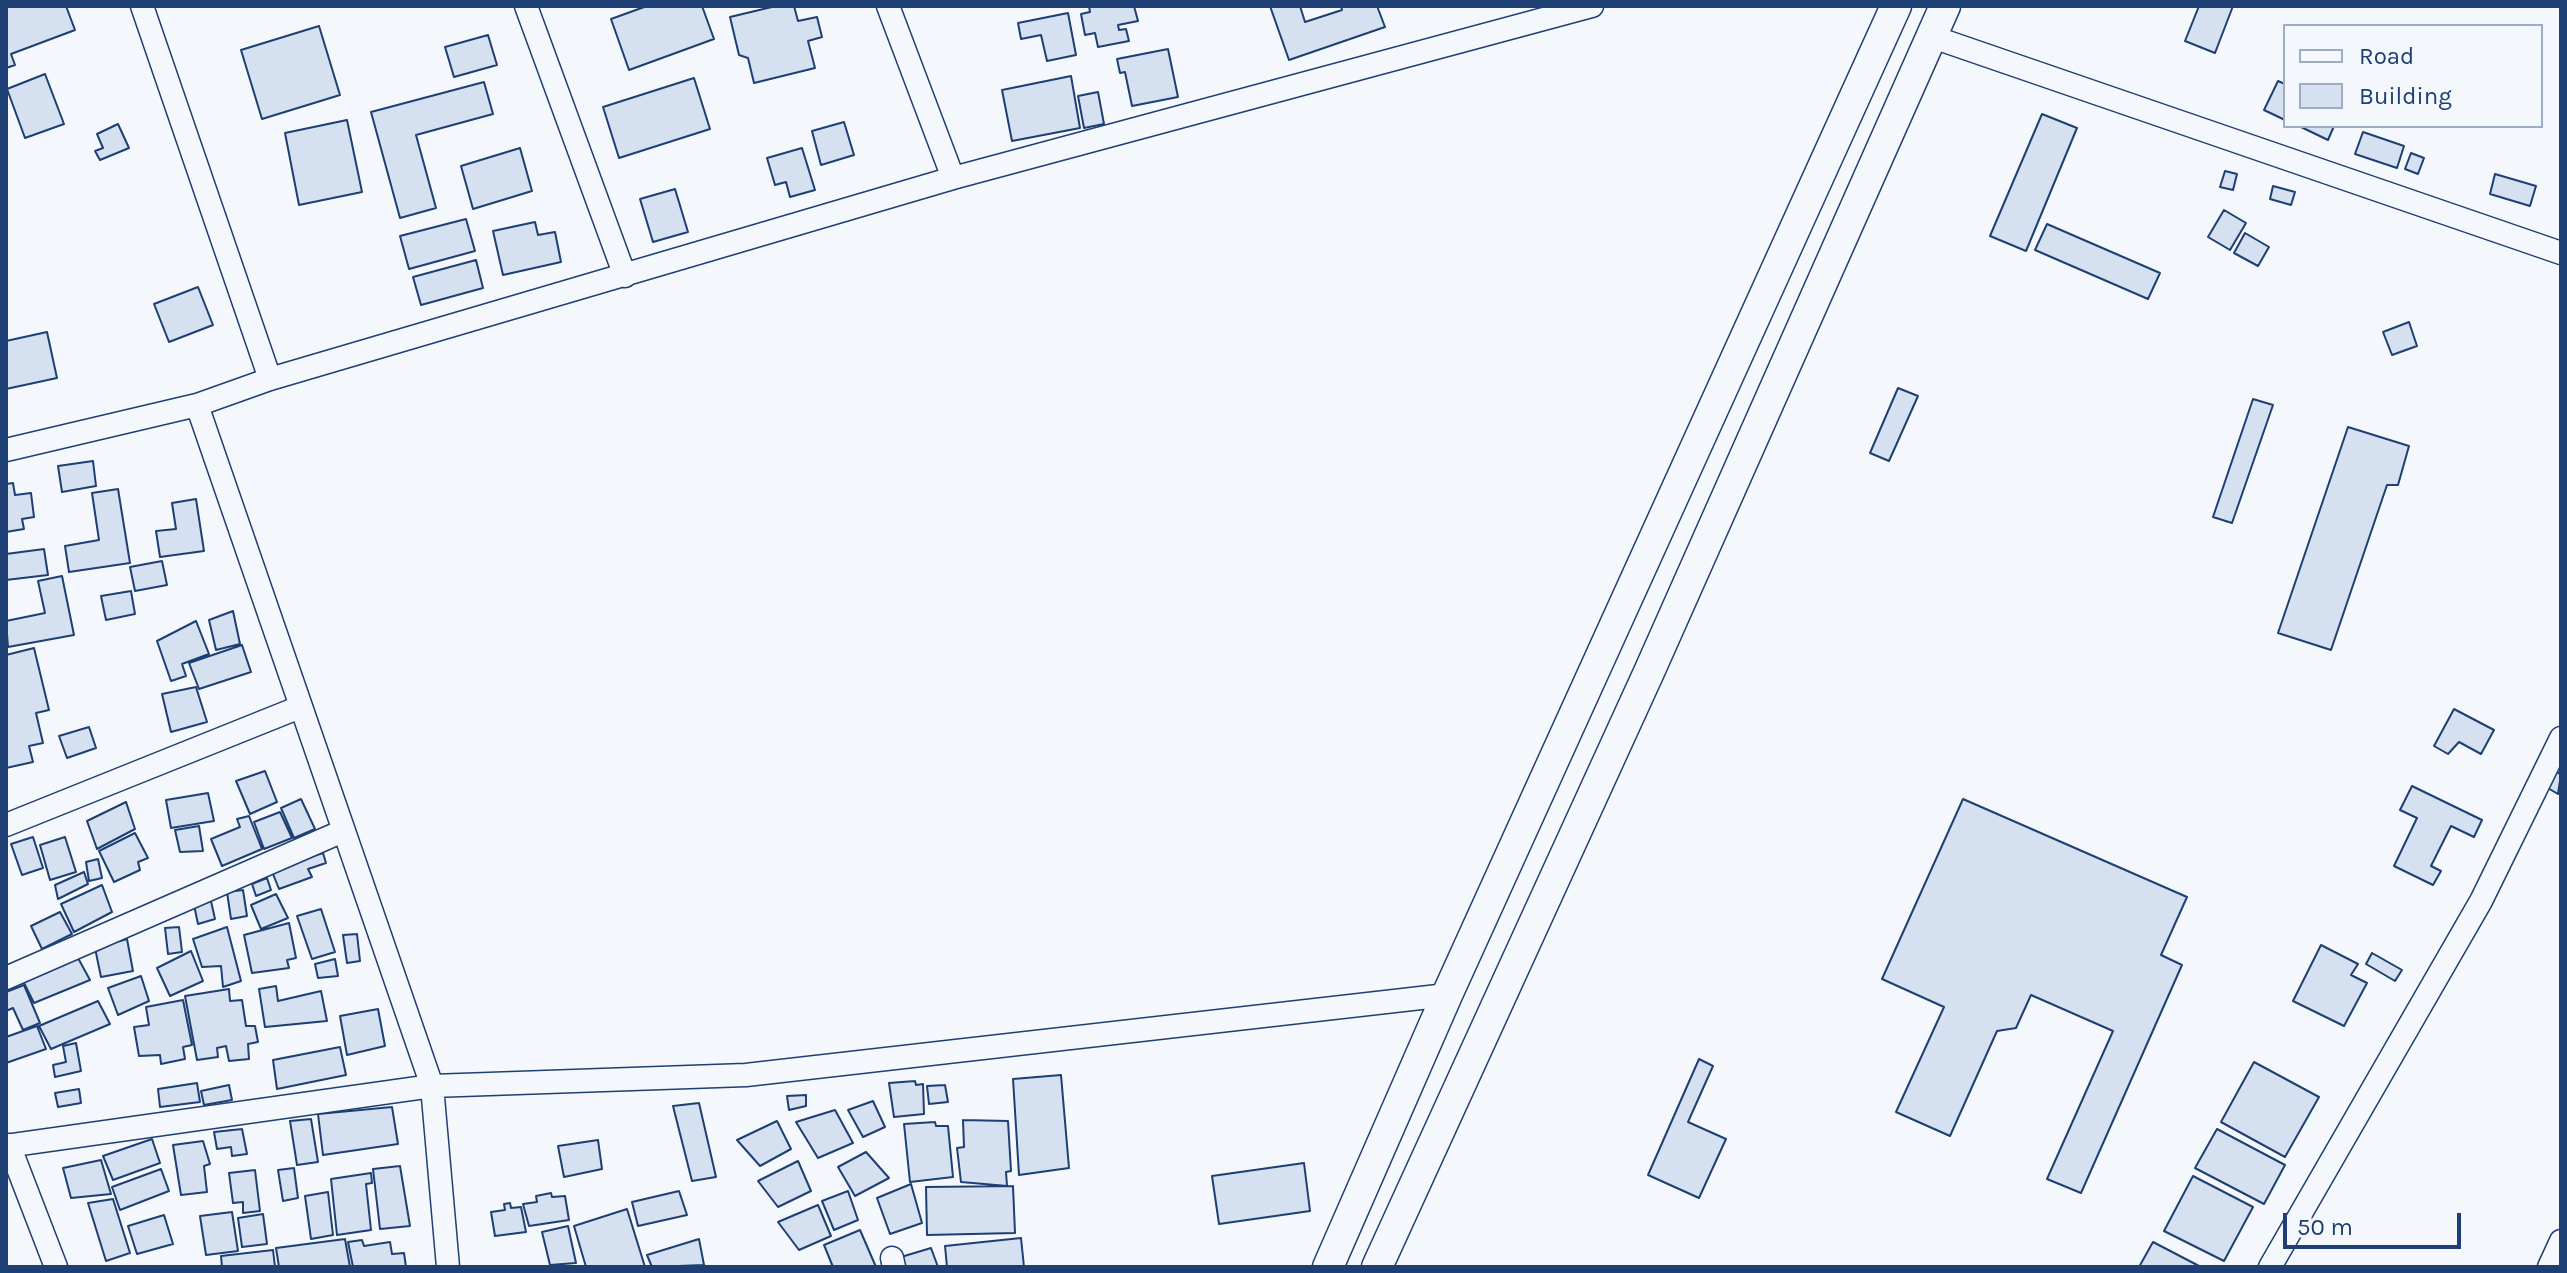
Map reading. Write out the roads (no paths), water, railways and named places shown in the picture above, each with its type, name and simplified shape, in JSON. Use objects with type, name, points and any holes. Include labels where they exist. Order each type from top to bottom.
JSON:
[{"type":"main road","points":[[1328,1267],[1447,995],[1896,6]]},
{"type":"main road","points":[[1377,1267],[1656,658],[1945,6]]},
{"type":"street","points":[[142,6],[270,379]]},
{"type":"street","points":[[526,6],[625,276]]},
{"type":"street","points":[[888,6],[953,178]]},
{"type":"street","points":[[6,450],[197,405],[270,379],[953,178],[1592,6]]},
{"type":"street","points":[[1930,36],[2561,253]]},
{"type":"street","points":[[197,405],[432,1086],[448,1267]]},
{"type":"street","points":[[6,825],[300,707]]},
{"type":"street","points":[[2270,1267],[2481,901],[2561,738]]},
{"type":"street","points":[[6,978],[343,831]]},
{"type":"street","points":[[56,1267],[7,1145],[432,1086],[746,1075],[1447,995]]},
{"type":"street","points":[[2549,1267],[2561,1241]]}]
